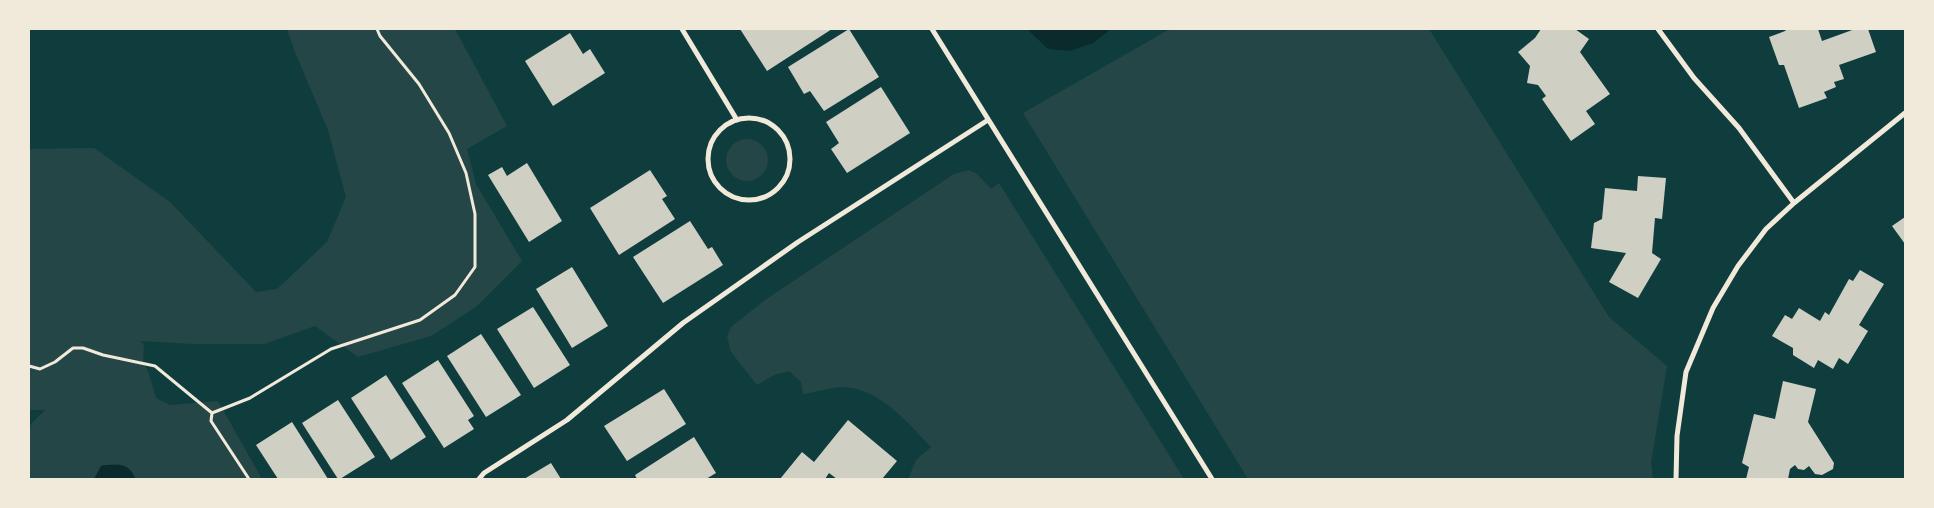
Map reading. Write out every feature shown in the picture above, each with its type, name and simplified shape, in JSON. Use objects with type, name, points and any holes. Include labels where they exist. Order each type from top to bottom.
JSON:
[{"type":"street","points":[[682,29],[738,120]]},
{"type":"street","points":[[932,29],[1212,479]]},
{"type":"street","points":[[1658,29],[1694,78],[1739,128],[1794,203]]},
{"type":"street","points":[[1676,479],[1677,436],[1686,372],[1712,308],[1738,266],[1766,229],[1794,203],[1905,114]]},
{"type":"street","points":[[750,118],[763,121],[774,127],[783,137],[788,148],[790,161],[788,174],[772,194],[760,199],[735,198],[724,192],[715,183],[709,171],[710,145],[716,134],[726,125],[738,120],[750,118]]},
{"type":"street","points":[[479,479],[484,473],[567,420],[658,342],[798,242],[988,120]]},
{"type":"path","points":[[212,413],[250,398],[331,349],[420,320],[455,295],[475,266],[475,214],[466,173],[449,134],[419,84],[380,36],[377,29]]},
{"type":"path","points":[[29,366],[40,369],[54,362],[73,348],[83,348],[155,366],[212,413]]},
{"type":"path","points":[[212,413],[211,422],[249,479]]},
{"type":"shaded area","points":[[287,29],[455,29],[507,126],[467,149],[476,184],[522,261],[476,307],[431,336],[358,357],[315,326],[264,344],[192,344],[141,341],[144,346],[143,360],[156,398],[170,405],[218,401],[262,479],[29,479],[29,429],[31,424],[45,410],[29,410],[29,149],[94,148],[170,202],[256,292],[277,289],[327,242],[346,197],[328,130]]},
{"type":"shaded area","points":[[1027,29],[1111,29],[1093,43],[1070,51],[1048,49]]},
{"type":"shaded area","points":[[1170,29],[1429,29],[1609,317],[1667,366],[1651,463],[1653,479],[1248,479],[1023,113]]},
{"type":"shaded area","points":[[751,139],[759,142],[765,148],[768,160],[765,172],[759,178],[743,181],[735,178],[729,172],[726,156],[729,148],[735,142]]},
{"type":"shaded area","points":[[969,170],[977,174],[991,189],[999,183],[1184,479],[908,479],[916,460],[931,447],[902,417],[880,399],[855,389],[841,387],[803,394],[801,382],[789,371],[774,375],[757,385],[731,352],[727,336],[731,327],[765,300],[954,174]]},
{"type":"shaded area","points":[[101,466],[127,467],[136,479],[94,479]]},
{"type":"building","points":[[740,29],[832,29],[767,71]]},
{"type":"building","points":[[849,29],[879,77],[824,111],[810,91],[804,94],[788,67]]},
{"type":"building","points":[[1541,29],[1575,29],[1589,39],[1580,52],[1610,94],[1586,111],[1595,124],[1571,141],[1542,99],[1546,96],[1538,85],[1527,83],[1530,66],[1518,52],[1535,38]]},
{"type":"building","points":[[1787,29],[1818,29],[1822,41],[1855,29],[1868,29],[1876,52],[1839,65],[1844,79],[1834,82],[1836,87],[1824,92],[1827,98],[1799,108],[1784,65],[1779,65],[1769,37]]},
{"type":"building","points":[[570,33],[583,54],[590,49],[605,73],[553,106],[525,61]]},
{"type":"building","points":[[881,87],[910,133],[847,173],[831,149],[839,143],[826,122]]},
{"type":"building","points":[[527,163],[562,221],[529,242],[488,175],[502,167],[507,176]]},
{"type":"building","points":[[650,170],[667,196],[662,199],[675,219],[619,255],[590,208]]},
{"type":"building","points":[[1638,176],[1666,178],[1662,219],[1655,218],[1652,253],[1661,259],[1638,298],[1609,282],[1626,253],[1591,248],[1594,223],[1602,219],[1605,188],[1637,191]]},
{"type":"building","points":[[1905,217],[1905,244],[1892,226]]},
{"type":"building","points":[[690,221],[708,249],[712,247],[723,265],[663,303],[633,257]]},
{"type":"building","points":[[572,267],[608,326],[572,348],[536,289]]},
{"type":"building","points":[[1860,270],[1884,284],[1859,325],[1868,331],[1848,364],[1839,358],[1833,369],[1818,360],[1814,368],[1793,355],[1793,348],[1772,336],[1785,315],[1792,319],[1799,308],[1820,321],[1825,312],[1829,315],[1849,279],[1853,281]]},
{"type":"building","points":[[533,307],[570,365],[534,388],[497,329]]},
{"type":"building","points":[[481,334],[521,395],[486,417],[447,356]]},
{"type":"building","points":[[438,360],[474,416],[468,420],[474,429],[444,448],[402,383]]},
{"type":"building","points":[[386,375],[426,437],[391,460],[351,398]]},
{"type":"building","points":[[1783,381],[1816,389],[1808,422],[1834,463],[1833,469],[1822,475],[1815,474],[1809,466],[1804,470],[1798,469],[1795,465],[1790,469],[1788,479],[1746,479],[1749,467],[1742,463],[1754,414],[1775,419]]},
{"type":"building","points":[[664,389],[686,424],[627,461],[604,426]]},
{"type":"building","points":[[338,400],[375,457],[340,479],[338,479],[302,423]]},
{"type":"building","points":[[848,420],[897,461],[882,479],[837,479],[829,473],[825,479],[780,479],[802,452],[814,462]]},
{"type":"building","points":[[292,422],[328,479],[278,479],[256,445]]},
{"type":"building","points":[[694,437],[716,473],[706,479],[637,479],[635,475]]},
{"type":"building","points":[[551,463],[561,479],[524,479]]}]
